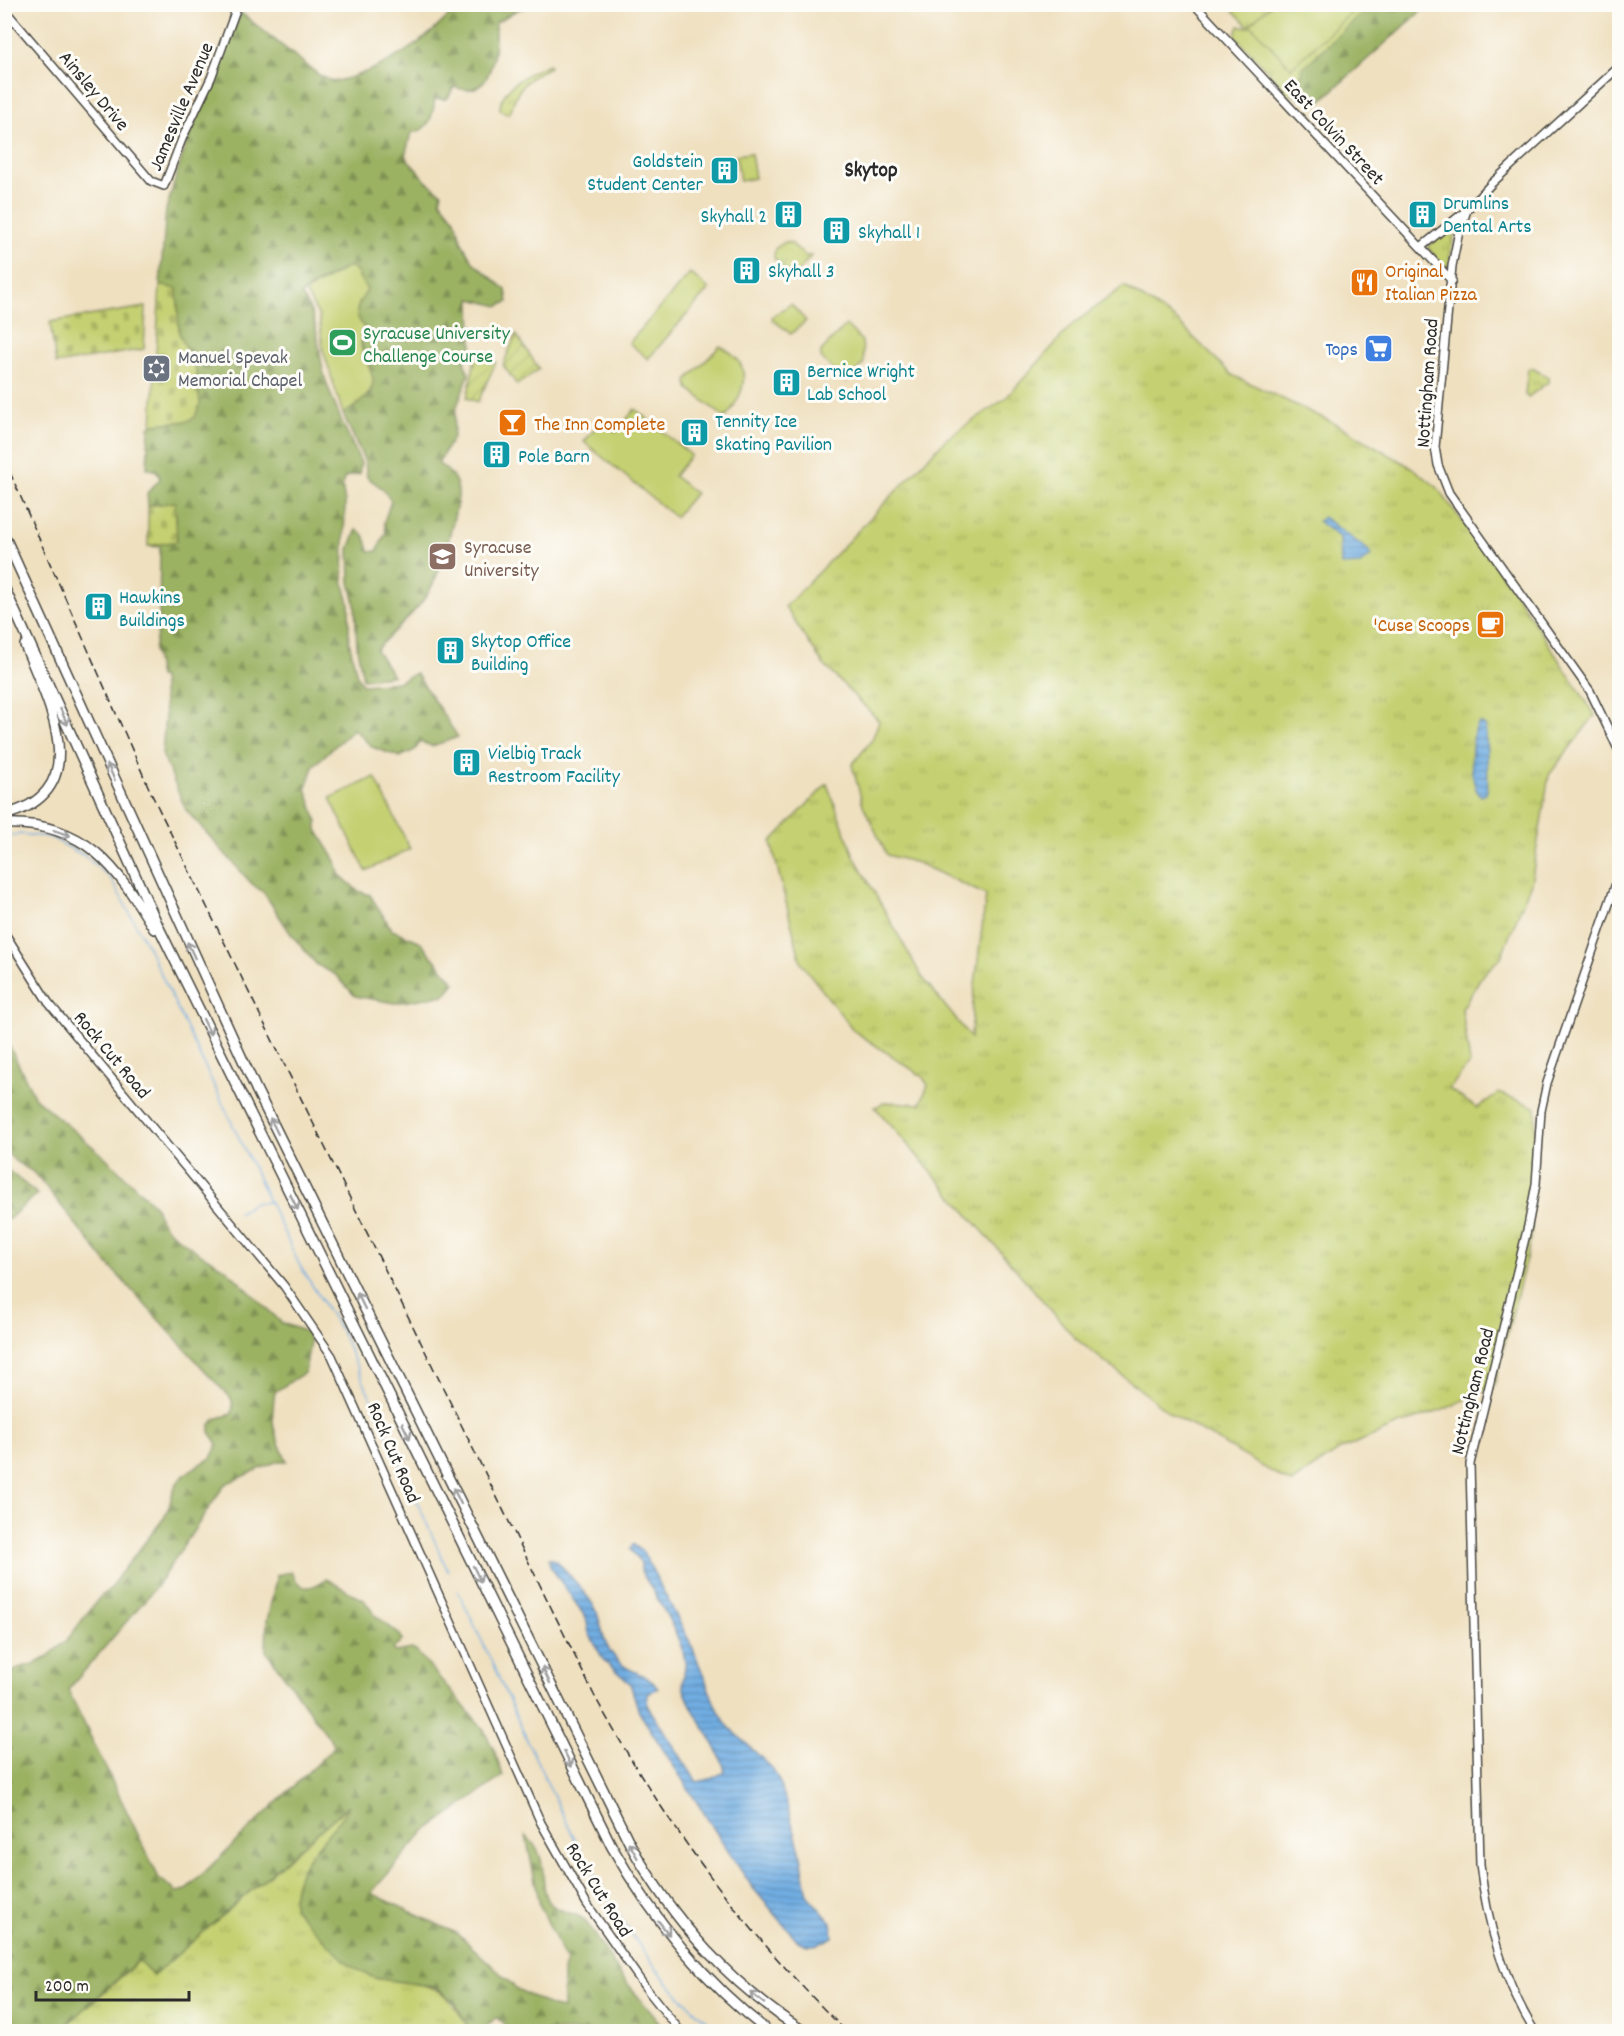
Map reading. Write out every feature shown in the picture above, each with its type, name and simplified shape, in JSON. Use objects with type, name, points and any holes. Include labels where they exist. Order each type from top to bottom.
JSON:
[{"type":"highway","points":[[4,535],[216,1005],[630,1844],[668,1907],[699,1944],[745,1989],[805,2031]]},
{"type":"highway","points":[[4,587],[197,1006],[612,1847],[663,1928],[704,1974],[769,2031]]},
{"type":"highway","points":[[4,592],[46,699],[60,747],[58,766],[49,787],[34,803],[6,814]]},
{"type":"highway","points":[[4,824],[58,831],[83,842],[98,852],[134,895],[197,1006]]},
{"type":"street","name":"Jamesville Avenue","points":[[164,186],[182,139],[212,78],[238,4]]},
{"type":"street","name":"East Colvin Street","points":[[1194,4],[1452,281]]},
{"type":"street","name":"Ainsley Drive","points":[[4,9],[151,181],[164,186]]},
{"type":"street","name":"Nottingham Road","points":[[1620,66],[1491,184],[1467,210],[1458,236],[1436,435],[1438,465],[1443,482],[1590,691],[1620,753]]},
{"type":"street","points":[[1421,247],[1467,210]]},
{"type":"street","name":"Nottingham Road","points":[[1535,2031],[1506,1976],[1489,1922],[1480,1864],[1470,1464],[1528,1226],[1536,1184],[1541,1112],[1548,1083],[1620,872]]},
{"type":"street","name":"Rock Cut Road","points":[[4,932],[48,1002],[284,1286],[327,1348],[351,1393],[512,1763],[541,1823],[587,1904],[645,1987],[681,2031]]},
{"type":"green space","points":[[1272,4],[1347,5],[1353,11],[1291,68],[1250,24]]},
{"type":"green space","points":[[1365,4],[1365,10],[1301,78],[1294,82],[1294,94],[1291,97],[1235,36],[1239,26],[1249,27],[1228,5]]},
{"type":"green space","points":[[458,5],[533,5],[517,10],[495,23],[493,59],[485,80],[477,87],[467,89],[454,87],[447,99],[435,99],[432,116],[426,126],[411,133],[405,156],[426,181],[442,193],[440,200],[455,219],[462,243],[473,262],[506,290],[508,302],[499,306],[471,299],[472,347],[464,362],[469,374],[456,409],[453,438],[438,463],[451,474],[456,482],[458,498],[456,510],[445,551],[430,589],[413,613],[376,650],[393,676],[363,679],[357,648],[355,605],[350,582],[349,549],[357,529],[364,535],[370,552],[377,551],[386,532],[384,522],[391,501],[383,489],[367,477],[365,462],[343,414],[371,393],[370,376],[362,343],[364,327],[357,313],[358,304],[366,289],[344,269],[312,286],[301,295],[315,324],[325,378],[361,463],[359,474],[345,477],[342,485],[345,503],[343,581],[349,603],[349,641],[357,676],[363,685],[398,682],[416,673],[458,737],[432,746],[420,742],[415,750],[400,757],[372,747],[354,729],[314,765],[306,788],[317,821],[317,830],[336,861],[339,874],[358,891],[370,895],[392,930],[419,941],[455,983],[445,995],[395,1003],[355,996],[336,975],[317,965],[291,934],[264,893],[252,884],[186,810],[162,754],[165,717],[162,678],[159,677],[154,650],[159,623],[160,547],[148,546],[177,541],[175,502],[148,506],[147,493],[160,479],[157,471],[147,468],[149,427],[152,424],[188,421],[200,404],[196,370],[179,333],[177,290],[160,285],[166,210],[189,134],[204,105],[241,13],[319,75],[333,82],[368,71],[402,54],[446,19]]},
{"type":"green space","points":[[1365,5],[1428,5],[1314,107],[1304,95],[1299,99],[1294,94],[1294,82],[1301,78],[1302,69],[1365,10]]},
{"type":"green space","points":[[548,64],[550,67],[524,84],[508,114],[500,110],[501,101],[510,87]]},
{"type":"green space","points":[[751,153],[755,178],[740,181],[736,155]]},
{"type":"green space","points":[[1460,219],[1453,238],[1448,271],[1427,247]]},
{"type":"green space","points":[[784,242],[791,243],[805,256],[811,256],[791,280],[787,277],[789,274],[774,258],[775,249]]},
{"type":"green space","name":"Syracuse University Challenge Course","points":[[348,267],[354,268],[367,290],[357,308],[357,313],[364,327],[361,340],[362,351],[373,380],[370,390],[361,401],[343,414],[323,350],[319,316],[305,292]]},
{"type":"green space","points":[[690,273],[709,289],[648,359],[629,343]]},
{"type":"green space","points":[[160,285],[177,289],[179,333],[196,370],[200,404],[195,417],[188,421],[152,424]]},
{"type":"green space","points":[[1124,286],[1175,319],[1232,375],[1340,426],[1411,467],[1437,487],[1513,590],[1595,715],[1549,775],[1531,883],[1501,957],[1481,977],[1462,1009],[1470,1063],[1449,1089],[1477,1108],[1498,1093],[1536,1107],[1531,1239],[1494,1386],[1443,1410],[1398,1425],[1340,1450],[1291,1483],[1170,1413],[1076,1339],[875,1107],[886,1102],[920,1104],[928,1085],[922,1076],[854,1031],[801,963],[771,842],[827,784],[854,856],[922,977],[971,1038],[973,1000],[986,895],[918,863],[887,855],[863,805],[852,765],[872,740],[879,721],[824,665],[785,607],[946,439],[1006,398],[1072,325]]},
{"type":"green space","points":[[791,304],[806,321],[791,334],[772,319]]},
{"type":"green space","points":[[146,307],[144,349],[56,364],[50,322]]},
{"type":"green space","points":[[846,325],[862,341],[864,363],[846,382],[821,358],[821,351]]},
{"type":"green space","points":[[516,334],[539,369],[517,385],[503,365]]},
{"type":"green space","points":[[720,346],[739,361],[744,380],[738,399],[725,418],[688,388],[687,380]]},
{"type":"green space","points":[[476,354],[496,362],[478,402],[467,398]]},
{"type":"green space","points":[[1532,368],[1548,377],[1548,382],[1528,397],[1525,395],[1528,369]]},
{"type":"green space","points":[[635,409],[691,455],[674,476],[695,493],[675,517],[584,442],[602,420],[616,432]]},
{"type":"green space","points":[[175,502],[177,541],[148,546],[148,506]]},
{"type":"green space","points":[[375,777],[410,849],[366,871],[330,798]]},
{"type":"green space","points":[[5,1037],[35,1098],[105,1157],[156,1207],[160,1220],[168,1230],[196,1251],[226,1269],[282,1323],[307,1332],[310,1342],[305,1372],[275,1392],[274,1427],[287,1461],[278,1461],[225,1484],[156,1587],[68,1690],[159,1878],[177,1892],[186,1890],[335,1746],[266,1651],[267,1621],[277,1575],[291,1572],[298,1583],[306,1587],[326,1579],[364,1600],[374,1614],[400,1635],[403,1640],[393,1649],[396,1652],[412,1649],[417,1652],[482,1727],[494,1750],[503,1776],[424,1832],[371,1893],[458,1934],[517,1989],[552,2007],[563,2009],[563,1971],[566,1960],[540,1906],[526,1836],[539,1853],[544,1888],[550,1903],[558,1909],[583,1918],[621,1975],[659,2022],[659,2026],[650,2026],[647,2032],[512,2031],[497,2017],[480,2031],[470,2031],[455,2003],[436,1987],[374,1978],[350,1966],[293,1908],[298,1876],[305,1863],[349,1805],[153,1976],[139,1960],[59,2031],[20,2031],[5,2010],[5,1679],[18,1668],[46,1658],[67,1640],[99,1598],[113,1586],[164,1518],[179,1480],[211,1458],[218,1444],[210,1432],[210,1425],[215,1419],[232,1414],[233,1409],[228,1395],[106,1262],[35,1173],[16,1162],[5,1151]]},
{"type":"green space","points":[[4,1167],[37,1194],[5,1222],[4,1222]]},
{"type":"green space","points":[[352,1802],[374,1978],[421,1984],[442,1993],[451,2001],[470,2031],[59,2032],[140,1960],[153,1976]]},
{"type":"water","points":[[1323,517],[1368,550],[1371,556],[1360,564],[1341,565],[1340,538],[1318,521]]},
{"type":"water","points":[[1480,723],[1485,726],[1488,772],[1486,794],[1481,796],[1474,783],[1472,772],[1473,738]]},
{"type":"water","points":[[633,1544],[643,1552],[692,1646],[714,1702],[727,1725],[773,1769],[781,1785],[800,1850],[808,1896],[831,1922],[833,1937],[824,1942],[812,1945],[798,1941],[753,1888],[639,1712],[630,1683],[604,1661],[589,1633],[586,1618],[550,1566],[549,1558],[557,1561],[588,1597],[598,1615],[608,1647],[617,1660],[627,1668],[648,1678],[658,1688],[648,1693],[647,1705],[697,1782],[714,1778],[725,1771],[717,1750],[688,1700],[683,1686],[685,1662],[683,1653],[667,1616],[641,1571],[641,1563],[630,1549]]},
{"type":"waterway","points":[[4,837],[19,834],[50,837],[85,856],[111,879],[147,945],[300,1266],[341,1331],[448,1571]]},
{"type":"waterway","points":[[238,1213],[254,1203],[270,1202]]},
{"type":"waterway","points":[[458,1591],[552,1794],[605,1892],[635,1939],[669,1984],[718,2032]]},
{"type":"railway","points":[[4,459],[152,795],[594,1695],[648,1786],[708,1873],[774,1955],[847,2032]]},
{"type":"place","name":"Goldstein Student Center","points":[[724,171]]},
{"type":"place","name":"Drumlins Dental Arts","points":[[1422,214]]},
{"type":"place","name":"Skyhall 2","points":[[788,215]]},
{"type":"place","name":"Skyhall 1","points":[[837,231]]},
{"type":"place","name":"Skyhall 3","points":[[747,270]]},
{"type":"place","name":"Original Italian Pizza","points":[[1364,282]]},
{"type":"place","name":"Syracuse University Challenge Course","points":[[342,343]]},
{"type":"place","name":"Tops","points":[[1379,348]]},
{"type":"place","name":"Manuel Spevak Memorial Chapel","points":[[157,368]]},
{"type":"place","name":"Bernice Wright Lab School","points":[[786,382]]},
{"type":"place","name":"The Inn Complete","points":[[513,423]]},
{"type":"place","name":"Tennity Ice Skating Pavilion","points":[[694,432]]},
{"type":"place","name":"Pole Barn","points":[[497,455]]},
{"type":"place","name":"Syracuse University","points":[[443,557]]},
{"type":"place","name":"Hawkins Buildings","points":[[98,607]]},
{"type":"place","name":"'Cuse Scoops","points":[[1491,624]]},
{"type":"place","name":"Skytop Office Building","points":[[450,651]]},
{"type":"place","name":"Vielbig Track Restroom Facility","points":[[467,763]]},
{"type":"district","name":"Skytop","points":[[871,169]]}]
